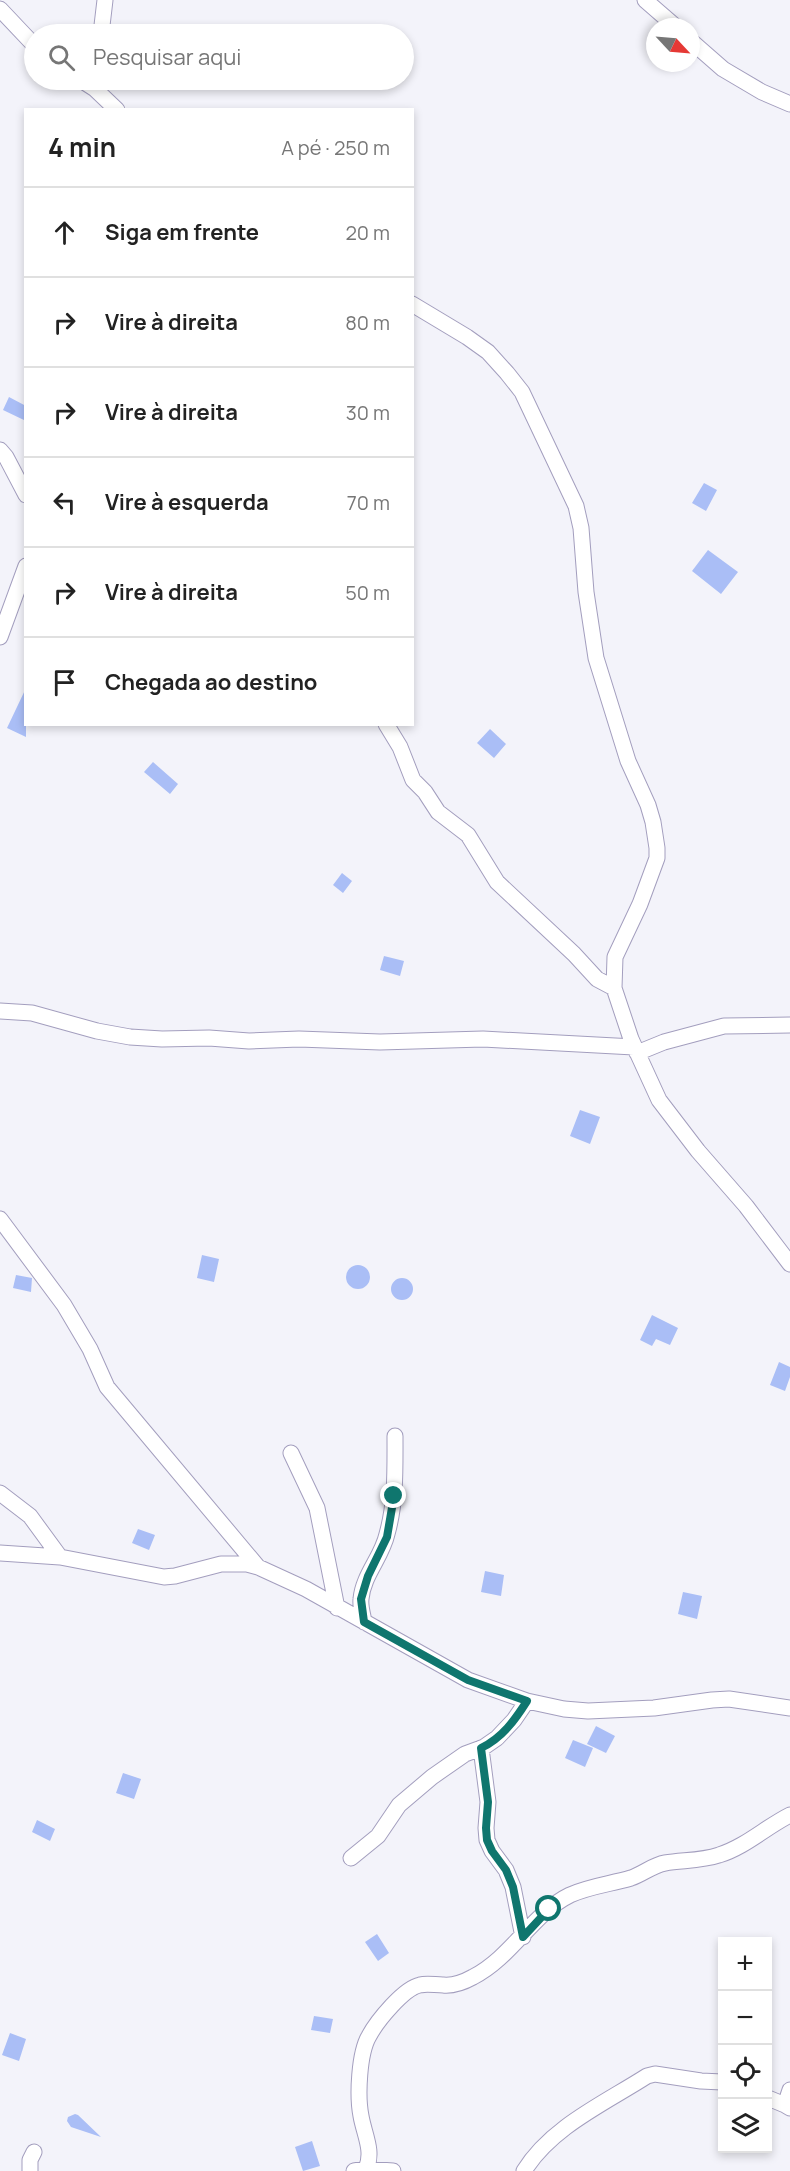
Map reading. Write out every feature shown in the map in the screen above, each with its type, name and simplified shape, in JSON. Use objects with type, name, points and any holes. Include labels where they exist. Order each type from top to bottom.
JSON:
[{"type":"street","points":[[102,24],[105,0]]},
{"type":"street","points":[[645,0],[666,18]]},
{"type":"street","points":[[0,9],[24,34]]},
{"type":"street","points":[[700,48],[723,69],[762,92],[790,104]]},
{"type":"street","points":[[96,90],[115,108]]},
{"type":"street","points":[[414,305],[488,352],[507,373],[522,392],[576,506],[584,551],[586,592],[596,658],[622,743],[648,805],[657,848],[657,858],[640,904],[615,957],[614,988],[635,1050],[659,1100],[698,1151],[746,1206],[790,1264]]},
{"type":"street","points":[[0,450],[24,492]]},
{"type":"street","points":[[0,637],[24,571]]},
{"type":"street","points":[[387,726],[400,747],[413,780],[425,792],[438,812],[468,835],[496,882],[569,948],[597,980],[614,988]]},
{"type":"street","points":[[0,1011],[32,1013],[97,1031],[130,1037],[162,1039],[209,1038],[249,1041],[299,1039],[380,1042],[483,1039],[635,1050],[724,1026],[790,1025]]},
{"type":"street","points":[[0,1219],[64,1305],[90,1348],[107,1387],[258,1567]]},
{"type":"street","points":[[364,1622],[361,1599],[387,1537],[391,1520],[394,1496],[395,1437]]},
{"type":"street","points":[[291,1453],[317,1508],[337,1608]]},
{"type":"street","points":[[0,1492],[30,1516],[60,1557]]},
{"type":"street","points":[[0,1553],[60,1557],[164,1577],[221,1564],[247,1564],[258,1567],[278,1575],[468,1680],[527,1701],[564,1709],[588,1711],[670,1707],[729,1699],[790,1708]]},
{"type":"street","points":[[351,1858],[378,1836],[399,1805],[406,1799],[454,1761],[497,1738],[514,1720],[527,1701]]},
{"type":"street","points":[[481,1748],[488,1802],[487,1840],[506,1870],[513,1887],[523,1937]]},
{"type":"street","points":[[360,2170],[369,2159],[368,2137],[361,2119],[359,2091],[364,2051],[369,2036],[394,2005],[411,1989],[419,1985],[453,1984],[474,1977],[496,1962],[549,1909],[571,1895],[599,1885],[634,1877],[660,1864],[718,1856],[750,1840],[790,1815]]},
{"type":"street","points":[[530,2168],[542,2149],[573,2123],[646,2076],[655,2074],[718,2082]]},
{"type":"street","points":[[770,2099],[787,2106],[790,2090]]},
{"type":"street","points":[[30,2171],[30,2160],[34,2152]]},
{"type":"street","points":[[360,2170],[393,2171]]},
{"type":"street","points":[[340,2171],[347,2171]]},
{"type":"building","points":[[9,397],[24,405],[24,420],[3,410]]},
{"type":"building","points":[[704,483],[717,490],[706,511],[692,503]]},
{"type":"building","points":[[708,550],[738,572],[721,594],[692,571]]},
{"type":"building","points":[[24,692],[26,737],[7,728]]},
{"type":"building","points":[[490,729],[506,744],[494,758],[477,743]]},
{"type":"building","points":[[153,762],[178,784],[170,794],[144,772]]},
{"type":"building","points":[[342,873],[352,881],[343,893],[333,885]]},
{"type":"building","points":[[384,956],[404,961],[400,976],[380,970]]},
{"type":"building","points":[[580,1110],[600,1117],[590,1144],[570,1136]]},
{"type":"building","points":[[202,1255],[219,1259],[214,1282],[197,1278]]},
{"type":"building","points":[[358,1265],[367,1268],[370,1277],[367,1286],[358,1289],[349,1286],[346,1277],[349,1268]]},
{"type":"building","points":[[16,1275],[32,1278],[31,1292],[13,1288]]},
{"type":"building","points":[[402,1278],[410,1281],[413,1289],[410,1297],[402,1300],[394,1297],[391,1289],[394,1281]]},
{"type":"building","points":[[652,1315],[678,1328],[670,1345],[656,1339],[652,1346],[640,1340]]},
{"type":"building","points":[[779,1362],[790,1367],[790,1377],[785,1391],[770,1385]]},
{"type":"building","points":[[138,1529],[155,1535],[149,1550],[132,1543]]},
{"type":"building","points":[[485,1571],[504,1575],[501,1596],[481,1592]]},
{"type":"building","points":[[683,1592],[702,1596],[697,1619],[678,1614]]},
{"type":"building","points":[[596,1726],[615,1736],[606,1753],[587,1744]]},
{"type":"building","points":[[573,1740],[593,1748],[585,1767],[565,1758]]},
{"type":"building","points":[[123,1773],[141,1779],[134,1799],[116,1793]]},
{"type":"building","points":[[37,1820],[55,1829],[50,1841],[32,1832]]},
{"type":"building","points":[[377,1934],[389,1953],[378,1961],[365,1942]]},
{"type":"building","points":[[314,2016],[333,2019],[330,2033],[311,2030]]},
{"type":"building","points":[[10,2033],[26,2039],[19,2061],[2,2055]]},
{"type":"building","points":[[75,2114],[101,2137],[71,2127],[67,2121],[68,2117]]},
{"type":"building","points":[[312,2141],[320,2166],[303,2171],[295,2147]]},
{"type":"route","points":[[394,1496],[387,1537],[368,1576],[361,1599],[364,1622],[468,1680],[527,1701],[514,1720],[497,1738],[481,1748],[488,1802],[487,1840],[506,1870],[513,1887],[523,1937],[549,1909]]}]
